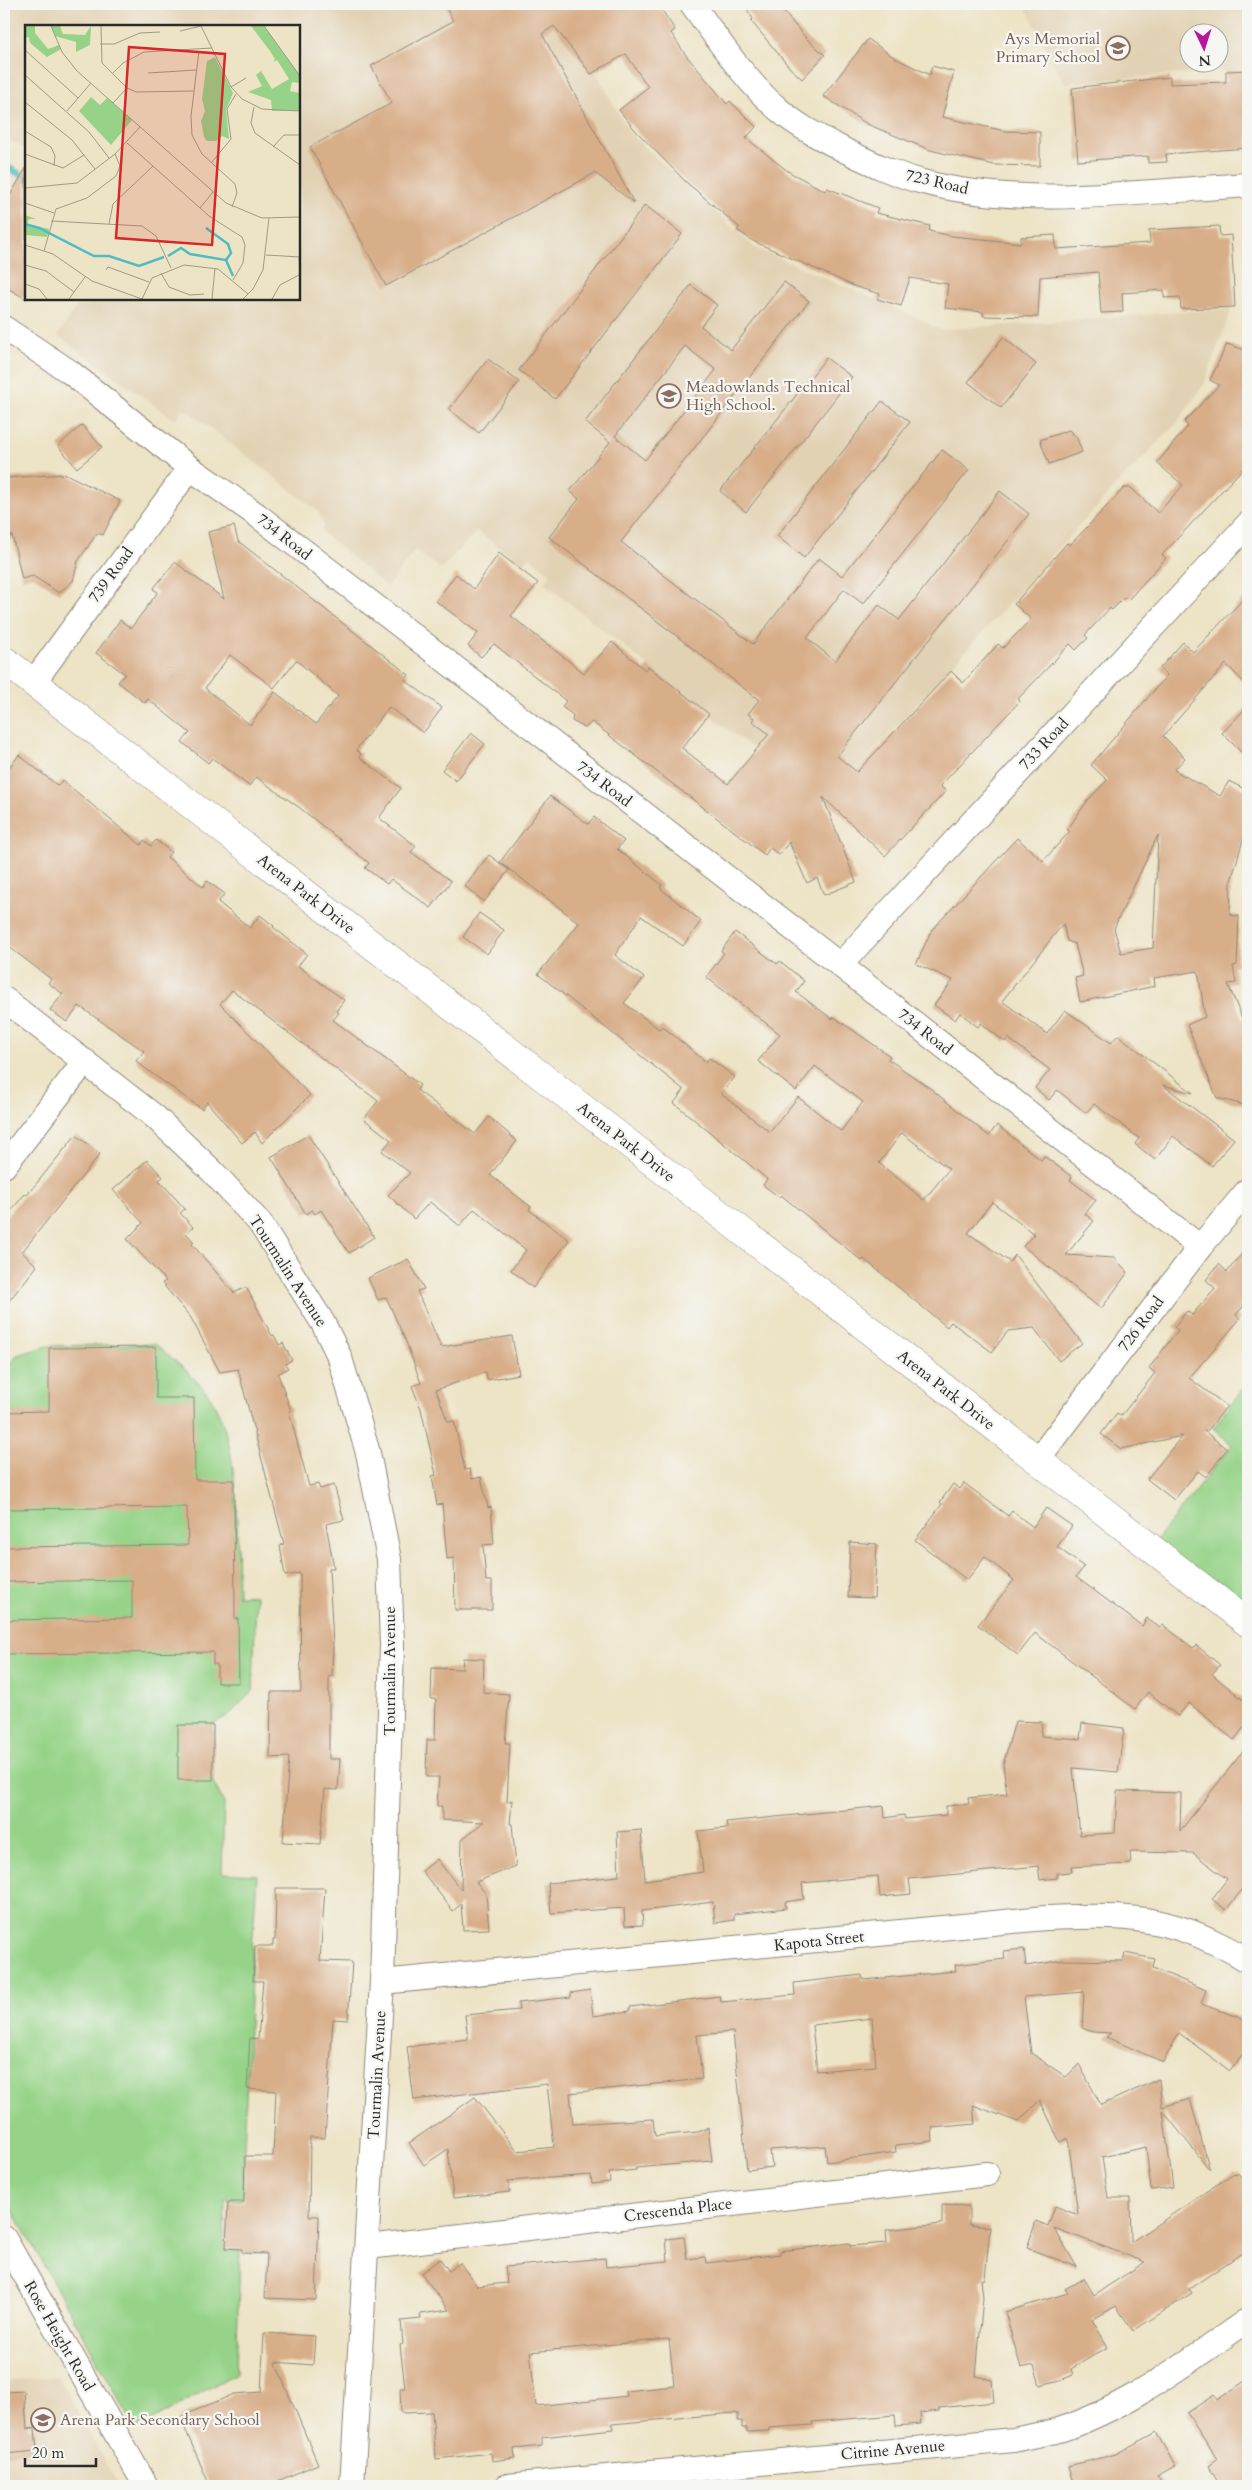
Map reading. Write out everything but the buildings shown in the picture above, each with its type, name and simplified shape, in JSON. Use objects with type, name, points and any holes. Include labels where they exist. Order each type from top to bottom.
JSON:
[{"type":"street","name":"723 Road","points":[[692,4],[739,67],[778,109],[824,140],[877,166],[924,182],[972,191],[1024,196],[1248,185]]},
{"type":"street","name":"734 Road","points":[[4,328],[70,372],[190,468],[256,515],[840,965],[1200,1247]]},
{"type":"street","name":"739 Road","points":[[33,683],[190,468]]},
{"type":"street","name":"733 Road","points":[[840,965],[1248,524]]},
{"type":"street","name":"Arena Park Drive","points":[[4,660],[1248,1623]]},
{"type":"street","name":"Tourmalin Avenue","points":[[4,999],[154,1116],[213,1172],[260,1223],[323,1323],[340,1358],[357,1410],[372,1472],[389,1559],[392,1645],[382,1982],[368,2247],[352,2486]]},
{"type":"street","points":[[4,1166],[85,1061]]},
{"type":"street","name":"726 Road","points":[[1037,1461],[1200,1247],[1248,1190]]},
{"type":"street","name":"Kapota Street","points":[[382,1982],[966,1926],[1083,1917],[1121,1916],[1163,1922],[1198,1934],[1247,1958]]},
{"type":"street","name":"Crescenda Place","points":[[368,2247],[987,2174]]},
{"type":"street","name":"Rose Height Road","points":[[4,2238],[146,2486]]},
{"type":"street","name":"Citrine Avenue","points":[[507,2486],[1014,2440],[1059,2430],[1120,2403],[1181,2366],[1248,2320]]},
{"type":"shaded area","name":"Meadowlands Technical High School.","points":[[4,4],[559,4],[630,134],[755,248],[907,313],[941,330],[1232,308],[1204,384],[1177,423],[1122,479],[828,802],[731,732],[544,583],[551,574],[530,557],[523,564],[477,531],[441,569],[415,550],[387,587],[321,531],[324,525],[318,511],[184,408],[175,420],[58,336],[80,300],[300,300],[300,25],[25,25],[25,148],[4,137]]},
{"type":"shaded area","name":"Ays Memorial Primary School","points":[[1024,4],[1248,4],[1248,69],[1230,70],[1230,22],[1180,22],[1180,72],[1209,72],[1064,83]]},
{"type":"shaded area","name":"Arena Park Secondary School","points":[[58,2376],[119,2486],[4,2486],[4,2382]]},
{"type":"green space","points":[[155,1344],[190,1374],[208,1394],[219,1414],[227,1438],[232,1464],[237,1519],[238,1596],[256,1595],[253,1691],[230,1714],[213,1724],[213,1782],[224,1803],[222,1873],[257,1875],[252,1950],[242,2200],[225,2200],[224,2250],[240,2251],[236,2373],[136,2429],[4,2195],[4,1373],[17,1355],[48,1346]]},
{"type":"green space","points":[[1248,1382],[1248,1624],[1150,1548],[1232,1445],[1213,1428]]},
{"type":"waterway","points":[[4,165],[25,177]]},
{"type":"place","name":"Ays Memorial Primary School","points":[[1118,48]]},
{"type":"place","name":"Meadowlands Technical High School.","points":[[669,396]]},
{"type":"place","name":"Arena Park Secondary School","points":[[43,2420]]}]
